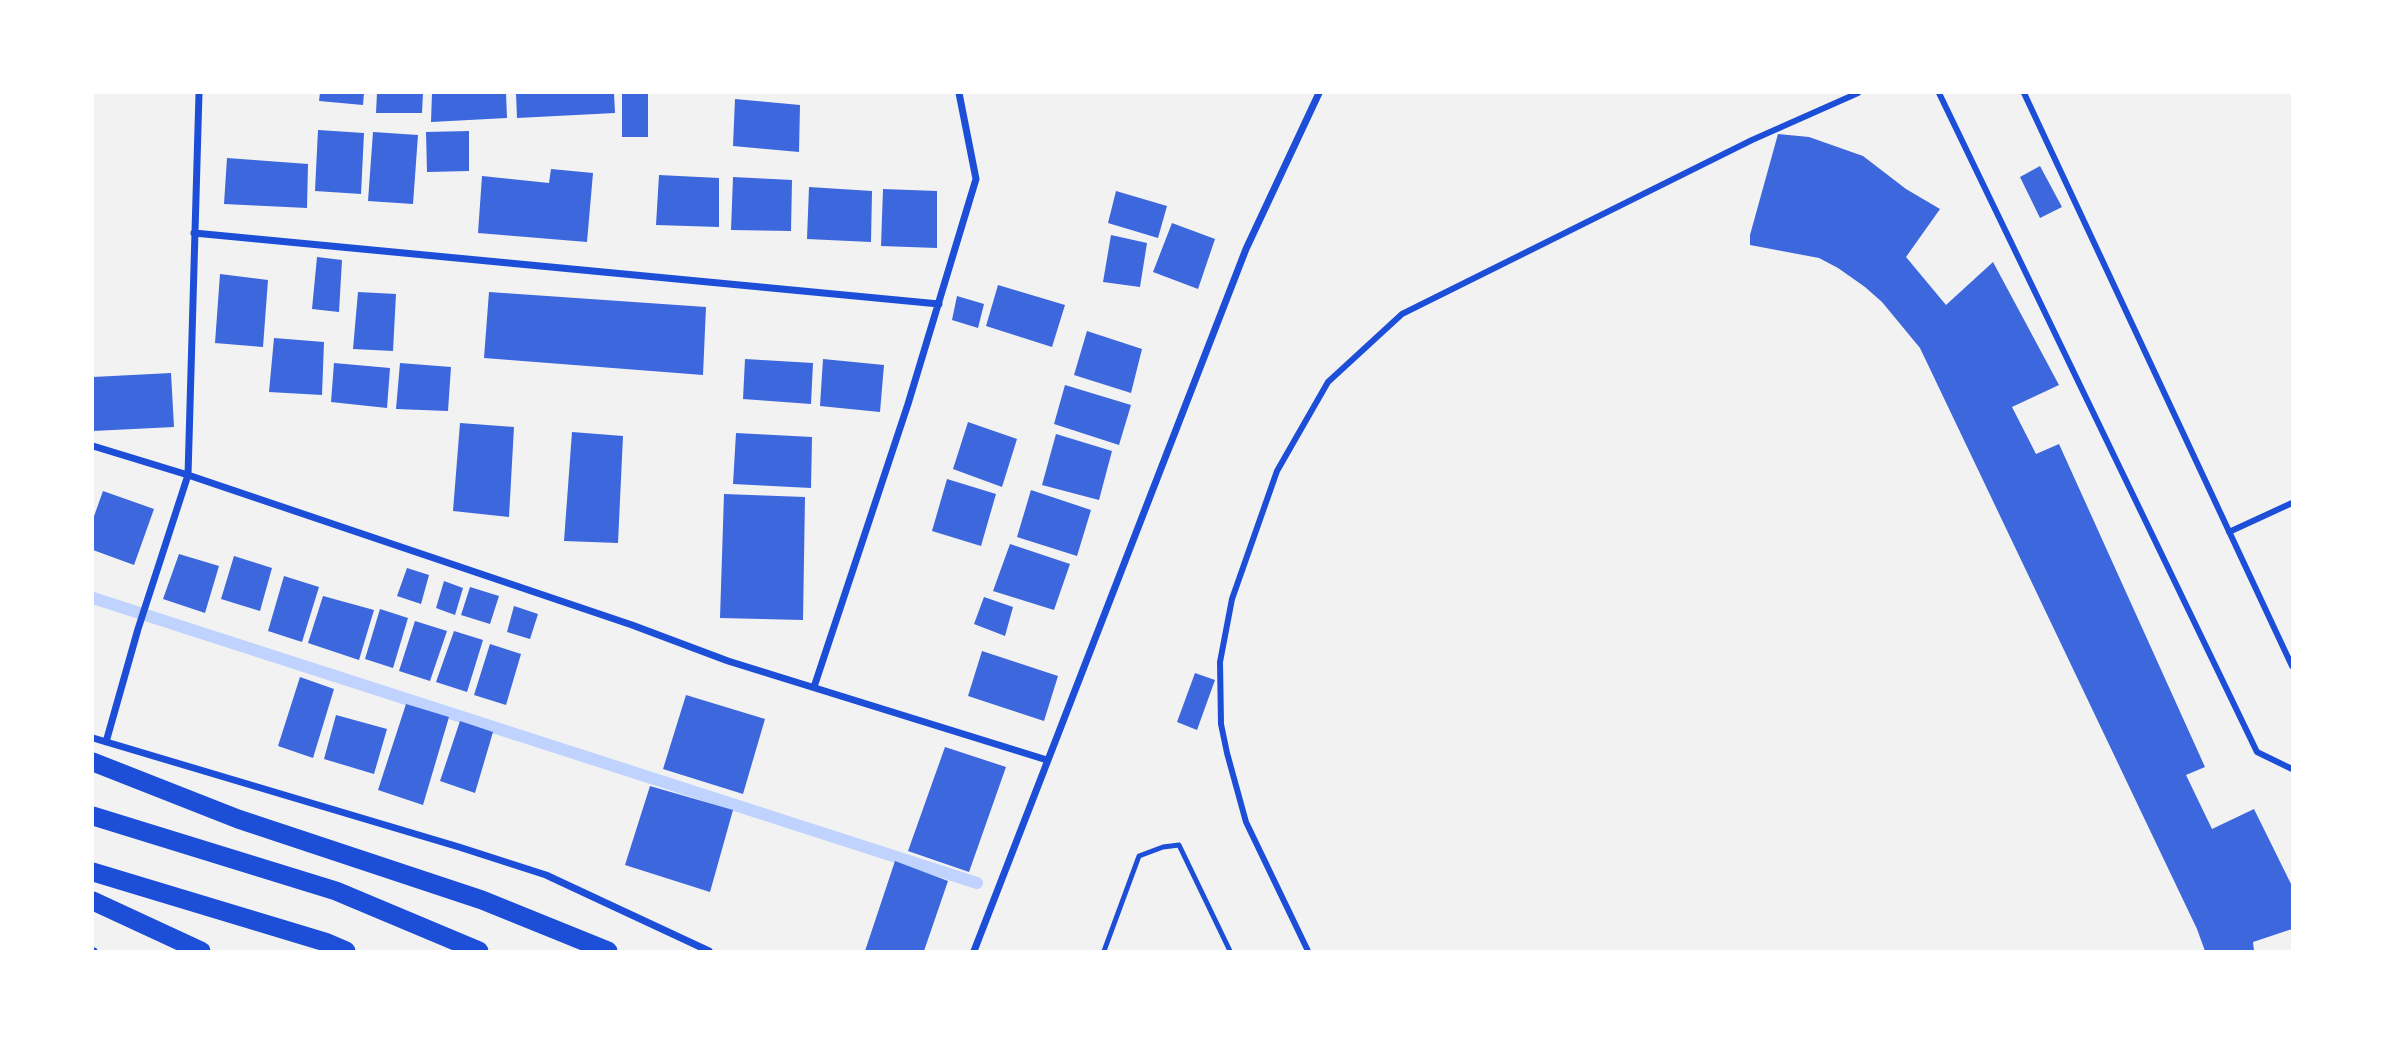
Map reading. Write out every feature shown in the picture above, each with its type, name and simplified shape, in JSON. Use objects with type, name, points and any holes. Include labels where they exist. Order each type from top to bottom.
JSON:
[{"type":"highway","points":[[93,762],[238,819],[482,900],[608,951]]},
{"type":"highway","points":[[93,816],[336,891],[479,951]]},
{"type":"highway","points":[[93,872],[325,942],[345,951]]},
{"type":"highway","points":[[93,901],[201,951]]},
{"type":"street","points":[[106,741],[138,629],[188,475],[199,93]]},
{"type":"street","points":[[814,687],[908,404],[976,179],[959,93]]},
{"type":"street","points":[[974,951],[1246,249],[1319,93]]},
{"type":"street","points":[[1308,951],[1247,822],[1221,724],[1220,662],[1232,599],[1278,471],[1328,382],[1402,314],[1752,140],[1858,93]]},
{"type":"street","points":[[1939,93],[2257,752],[2292,769]]},
{"type":"street","points":[[2024,93],[2292,666]]},
{"type":"street","points":[[194,233],[939,304]]},
{"type":"street","points":[[93,446],[188,475],[632,625],[728,661],[1047,761]]},
{"type":"street","points":[[2229,532],[2292,503]]},
{"type":"street","points":[[93,738],[546,875],[709,951]]},
{"type":"lane","points":[[1104,951],[1139,856],[1163,847],[1179,845],[1230,951]]},
{"type":"building","points":[[320,93],[364,93],[363,105],[319,101]]},
{"type":"building","points":[[377,93],[423,93],[422,113],[376,113]]},
{"type":"building","points":[[432,93],[506,93],[507,118],[431,122]]},
{"type":"building","points":[[516,93],[614,93],[615,113],[517,118]]},
{"type":"building","points":[[622,93],[648,93],[648,137],[622,137]]},
{"type":"building","points":[[735,99],[800,105],[799,152],[733,146]]},
{"type":"building","points":[[318,130],[364,133],[361,194],[315,191]]},
{"type":"building","points":[[469,131],[469,171],[427,172],[426,132]]},
{"type":"building","points":[[373,132],[418,135],[413,204],[368,201]]},
{"type":"building","points":[[1778,134],[1809,137],[1863,156],[1906,189],[1940,209],[1906,257],[1946,305],[1993,262],[2059,385],[2012,407],[2036,454],[2059,444],[2205,767],[2186,775],[2212,829],[2254,809],[2292,886],[2292,929],[2253,942],[2254,951],[2205,951],[2197,929],[1920,348],[1882,302],[1838,268],[1819,258],[1750,245],[1750,235]]},
{"type":"building","points":[[227,158],[308,164],[307,208],[224,204]]},
{"type":"building","points":[[2040,166],[2062,207],[2040,218],[2020,177]]},
{"type":"building","points":[[551,169],[593,173],[587,242],[478,233],[482,176],[549,183]]},
{"type":"building","points":[[659,175],[719,178],[719,227],[656,225]]},
{"type":"building","points":[[733,177],[792,180],[791,231],[731,230]]},
{"type":"building","points":[[809,187],[872,191],[871,242],[807,239]]},
{"type":"building","points":[[883,189],[937,191],[937,248],[881,246]]},
{"type":"building","points":[[1116,191],[1167,206],[1158,238],[1108,223]]},
{"type":"building","points":[[1172,223],[1215,239],[1198,289],[1153,272]]},
{"type":"building","points":[[1111,235],[1147,243],[1140,287],[1103,282]]},
{"type":"building","points":[[317,257],[342,260],[339,312],[312,309]]},
{"type":"building","points":[[220,274],[268,280],[263,347],[215,343]]},
{"type":"building","points":[[998,285],[1065,305],[1052,347],[986,326]]},
{"type":"building","points":[[358,292],[396,294],[393,351],[353,349]]},
{"type":"building","points":[[489,292],[706,307],[703,375],[484,358]]},
{"type":"building","points":[[957,296],[984,304],[978,328],[952,320]]},
{"type":"building","points":[[1087,331],[1142,349],[1131,393],[1074,375]]},
{"type":"building","points":[[274,338],[324,342],[322,395],[269,392]]},
{"type":"building","points":[[745,359],[813,363],[811,404],[743,399]]},
{"type":"building","points":[[823,359],[884,365],[880,412],[820,406]]},
{"type":"building","points":[[334,363],[390,368],[387,408],[331,402]]},
{"type":"building","points":[[400,363],[451,367],[448,411],[396,409]]},
{"type":"building","points":[[171,373],[174,427],[93,431],[93,377]]},
{"type":"building","points":[[1065,385],[1131,405],[1119,445],[1054,424]]},
{"type":"building","points":[[968,422],[1017,439],[1002,487],[953,469]]},
{"type":"building","points":[[460,423],[514,427],[509,517],[453,511]]},
{"type":"building","points":[[572,432],[623,436],[618,543],[564,541]]},
{"type":"building","points":[[736,433],[812,437],[811,488],[733,484]]},
{"type":"building","points":[[1056,434],[1112,451],[1099,500],[1042,485]]},
{"type":"building","points":[[947,479],[996,494],[981,546],[932,531]]},
{"type":"building","points":[[1031,490],[1091,510],[1077,556],[1017,537]]},
{"type":"building","points":[[103,491],[154,509],[134,565],[93,550],[93,519]]},
{"type":"building","points":[[724,494],[805,497],[803,620],[720,618]]},
{"type":"building","points":[[1010,544],[1070,564],[1054,610],[993,591]]},
{"type":"building","points":[[179,554],[219,566],[205,613],[163,599]]},
{"type":"building","points":[[234,556],[272,568],[260,611],[221,599]]},
{"type":"building","points":[[407,568],[429,575],[421,604],[397,596]]},
{"type":"building","points":[[284,576],[319,587],[302,642],[268,631]]},
{"type":"building","points":[[444,581],[463,588],[455,615],[436,608]]},
{"type":"building","points":[[470,587],[499,596],[490,624],[461,615]]},
{"type":"building","points":[[323,596],[374,610],[359,660],[308,643]]},
{"type":"building","points":[[984,597],[1013,607],[1005,636],[974,624]]},
{"type":"building","points":[[514,606],[538,614],[530,639],[507,632]]},
{"type":"building","points":[[380,609],[408,618],[393,668],[365,659]]},
{"type":"building","points":[[415,621],[447,631],[430,681],[399,671]]},
{"type":"building","points":[[454,631],[483,640],[467,692],[436,682]]},
{"type":"building","points":[[490,644],[521,654],[506,705],[474,695]]},
{"type":"building","points":[[982,651],[1058,676],[1044,721],[968,696]]},
{"type":"building","points":[[1195,673],[1215,680],[1197,730],[1177,722]]},
{"type":"building","points":[[300,677],[334,689],[313,758],[278,746]]},
{"type":"building","points":[[686,695],[765,719],[743,794],[663,769]]},
{"type":"building","points":[[406,704],[449,717],[423,805],[378,790]]},
{"type":"building","points":[[336,715],[387,729],[374,774],[324,759]]},
{"type":"building","points":[[460,721],[493,732],[475,793],[440,781]]},
{"type":"building","points":[[945,747],[1006,767],[969,872],[908,851]]},
{"type":"building","points":[[650,786],[733,810],[710,892],[625,865]]},
{"type":"building","points":[[895,861],[948,881],[924,951],[865,951]]},
{"type":"waterway","points":[[93,598],[977,883]]}]
